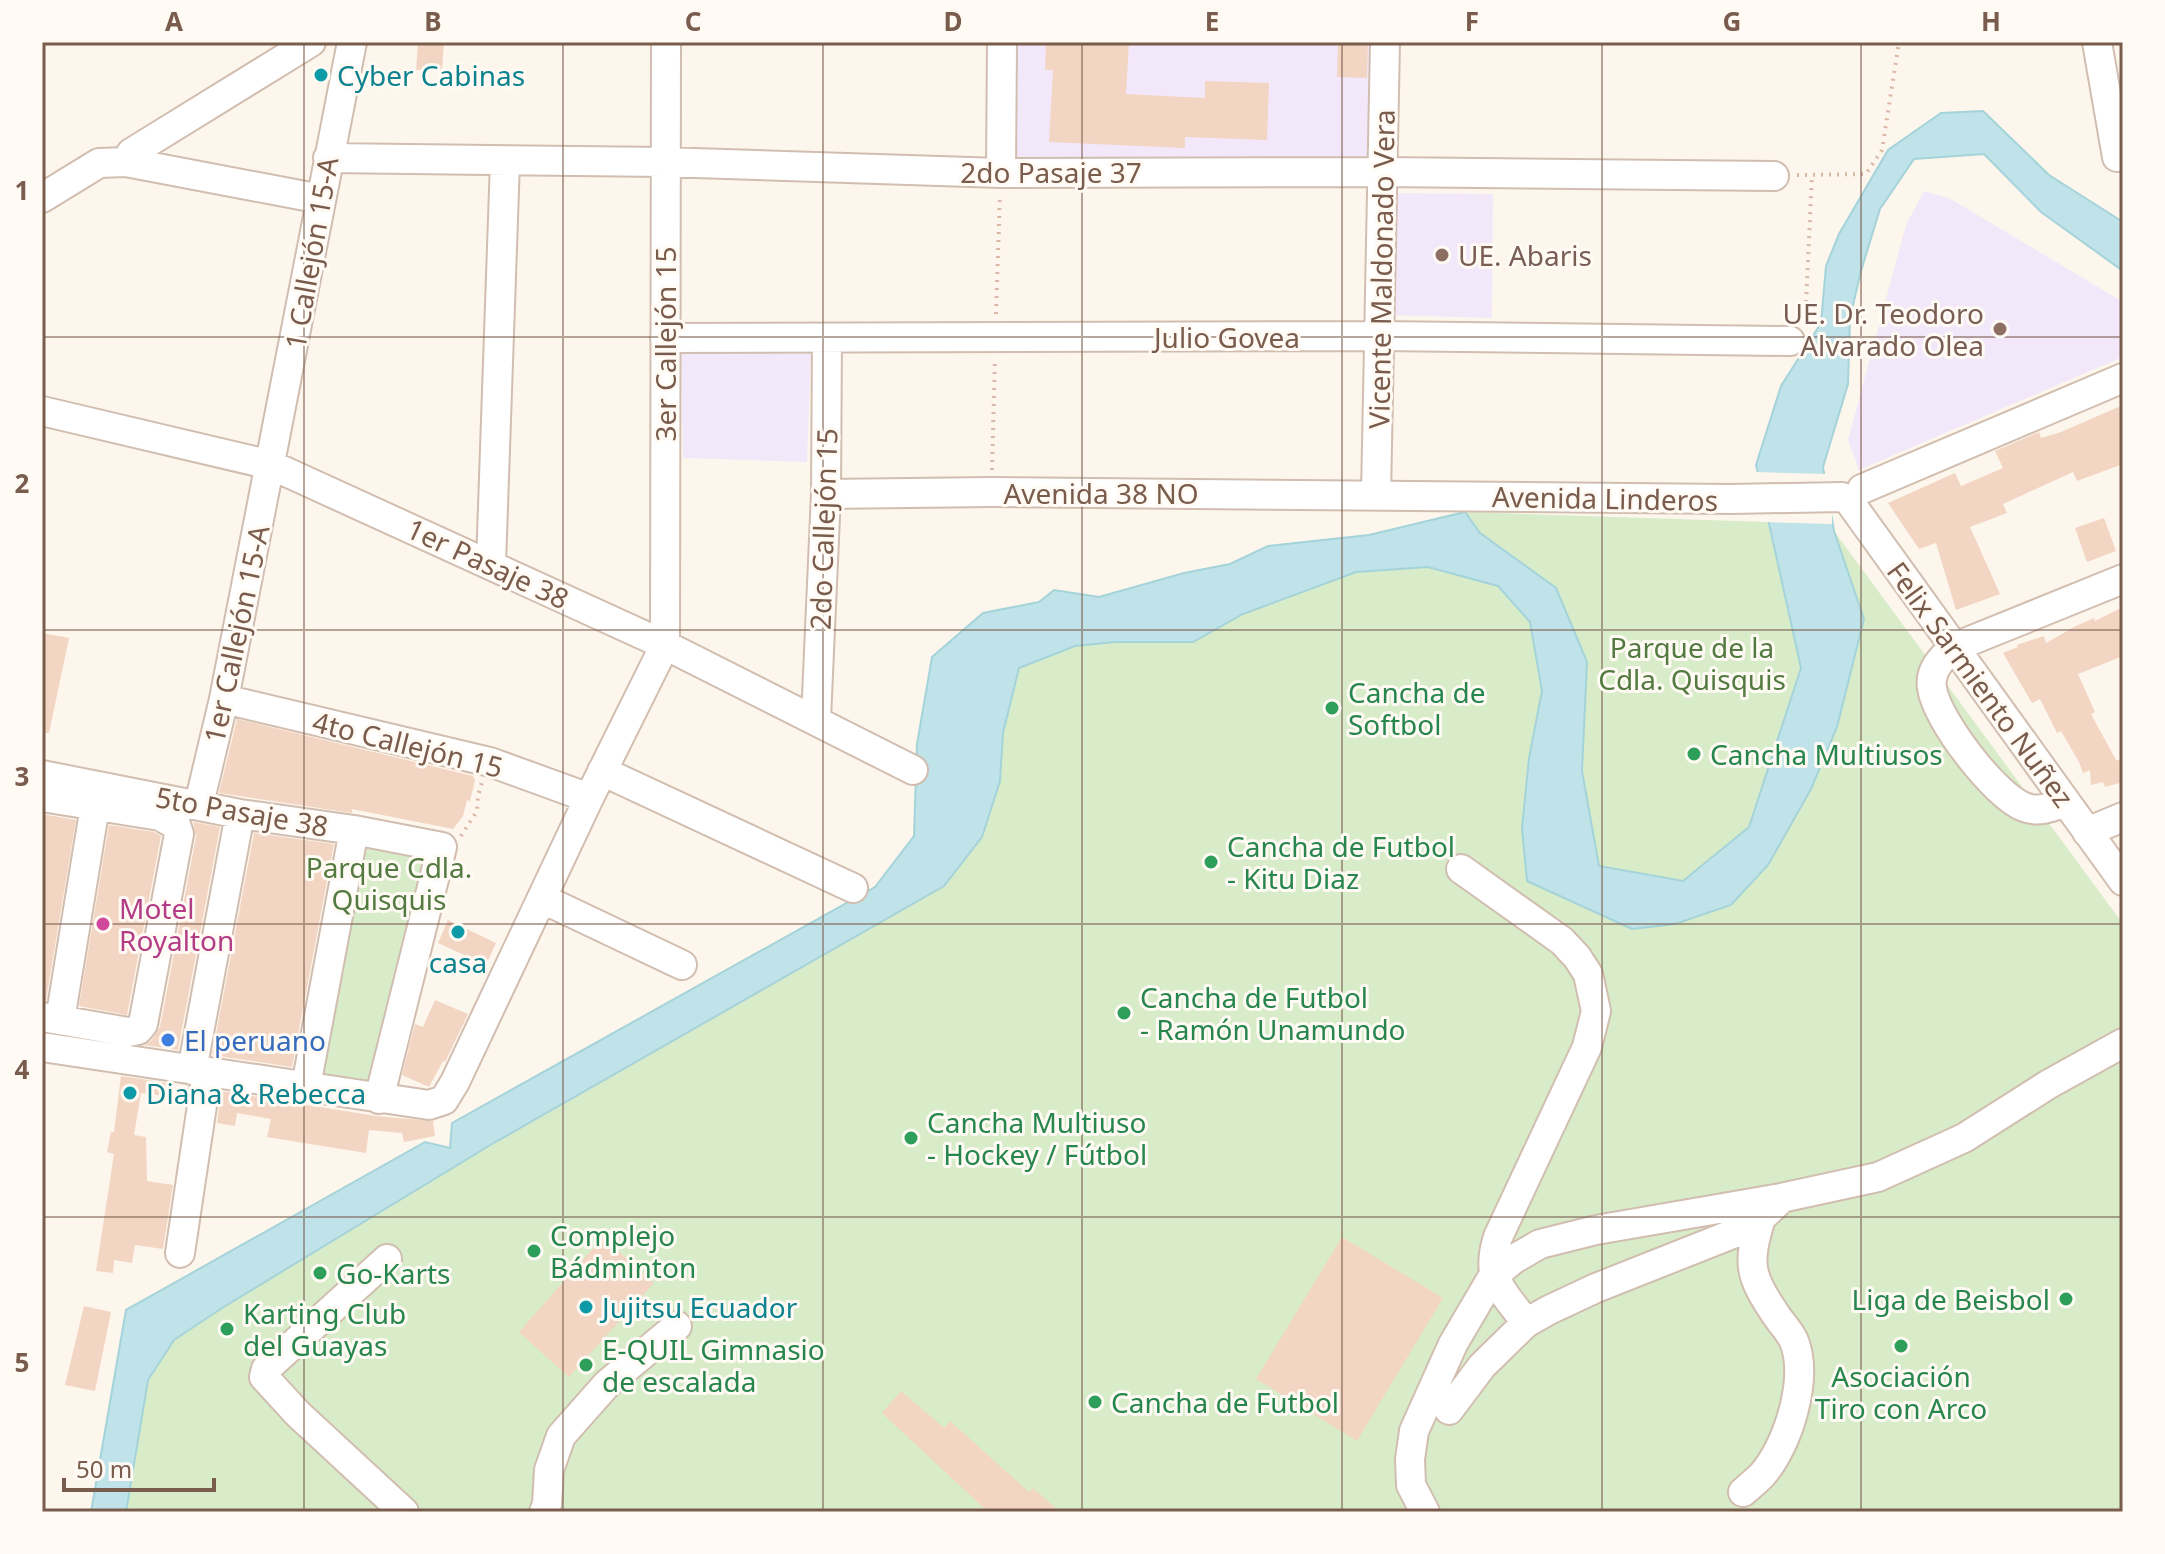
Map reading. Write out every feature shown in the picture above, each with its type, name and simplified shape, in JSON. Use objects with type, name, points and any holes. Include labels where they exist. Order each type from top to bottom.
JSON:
[{"type":"street","points":[[126,162],[131,153],[311,42]]},
{"type":"street","name":"1 Callejón 15-A","points":[[271,465],[352,42]]},
{"type":"street","name":"3er Callejón 15","points":[[665,645],[666,42]]},
{"type":"street","points":[[1001,173],[1002,42]]},
{"type":"street","name":"Vicente Maldonado Vera","points":[[1376,495],[1385,42]]},
{"type":"street","points":[[2097,42],[2117,157]]},
{"type":"street","name":"2do Pasaje 37","points":[[328,158],[664,162],[1001,173],[1383,172],[1774,176]]},
{"type":"street","points":[[491,564],[505,161]]},
{"type":"street","points":[[42,198],[99,163],[126,162],[321,199]]},
{"type":"street","name":"Julio Govea","points":[[665,338],[1379,336],[1790,341]]},
{"type":"street","name":"2do Callejón 15","points":[[816,719],[826,494],[827,338]]},
{"type":"street","points":[[1862,489],[2123,378]]},
{"type":"street","name":"1er Pasaje 38","points":[[42,411],[271,465],[665,645],[913,770]]},
{"type":"street","name":"1er Callejón 15-A","points":[[199,804],[224,699],[271,465]]},
{"type":"street","name":"Avenida 38 NO","points":[[826,494],[1376,495]]},
{"type":"street","name":"Avenida Linderos","points":[[1376,495],[1731,499],[1834,497]]},
{"type":"street","name":"Felix Sarmiento Nuñez","points":[[1834,497],[1849,501],[2123,881]]},
{"type":"street","points":[[2066,802],[2046,809],[2025,808],[2008,800],[1974,763],[1946,720],[1931,689],[1937,664],[1955,647],[2123,579]]},
{"type":"street","points":[[42,1047],[379,1099],[429,1105],[444,1100],[665,645]]},
{"type":"street","name":"4to Callejón 15","points":[[224,699],[490,762],[589,798]]},
{"type":"street","points":[[602,771],[853,888]]},
{"type":"street","name":"5to Pasaje 38","points":[[42,775],[240,814],[354,830],[442,847]]},
{"type":"street","points":[[42,797],[160,816],[176,825],[179,834],[143,1024],[138,1030],[128,1032],[51,1019],[95,806]]},
{"type":"street","points":[[180,1253],[199,1071],[240,814]]},
{"type":"street","points":[[2087,832],[2123,817]]},
{"type":"street","points":[[306,1086],[354,830]]},
{"type":"street","points":[[379,1099],[442,847]]},
{"type":"street","points":[[1461,869],[1570,949],[1588,974],[1596,1011],[1587,1047],[1493,1253],[1493,1276],[1526,1323]]},
{"type":"street","points":[[543,899],[682,965]]},
{"type":"street","points":[[1425,1512],[1411,1485],[1410,1459],[1414,1431],[1453,1344],[1493,1276],[1514,1259],[1540,1244],[1596,1230],[1771,1208],[1878,1177],[1964,1138],[2049,1084],[2123,1043]]},
{"type":"street","points":[[1449,1410],[1482,1366],[1526,1323],[1596,1288],[1729,1235],[1771,1208]]},
{"type":"street","points":[[1743,1492],[1762,1475],[1775,1456],[1795,1407],[1798,1384],[1793,1339],[1757,1285],[1751,1267],[1753,1244],[1771,1208]]},
{"type":"street","points":[[387,1259],[266,1369],[264,1377],[298,1414],[404,1512]]},
{"type":"street","points":[[544,1512],[549,1470],[561,1436],[607,1384],[677,1326]]},
{"type":"path","points":[[1774,176],[1866,174],[1882,150],[1899,42]]},
{"type":"path","points":[[1790,341],[1804,330],[1812,175]]},
{"type":"path","points":[[442,847],[461,836],[477,811],[478,796],[490,762]]},
{"type":"shaded area","points":[[1004,42],[1384,42],[1382,171],[1001,166]]},
{"type":"shaded area","name":"UE. Dr. Teodoro Alvarado Olea","points":[[1924,191],[1949,198],[2123,302],[2123,357],[1859,470],[1848,440],[1906,225]]},
{"type":"shaded area","name":"UE. Abaris","points":[[1391,193],[1493,194],[1492,318],[1391,315]]},
{"type":"shaded area","points":[[811,348],[807,462],[683,458],[681,351]]},
{"type":"green space","name":"Parque de la Cdla. Quisquis","points":[[1465,512],[1768,522],[1801,668],[1749,827],[1683,881],[1599,866],[1582,771],[1587,662],[1556,588],[1480,533]]},
{"type":"green space","points":[[1834,531],[2123,924],[2123,1512],[126,1512],[148,1380],[173,1340],[492,1144],[884,920],[1000,781],[1003,733],[1019,668],[1075,646],[1115,642],[1193,642],[1243,614],[1356,572],[1428,567],[1498,586],[1530,622],[1542,691],[1529,758],[1522,828],[1632,928],[1811,789],[1837,727],[1864,619]]},
{"type":"green space","name":"Parque Cdla. Quisquis","points":[[354,830],[442,847],[379,1099],[306,1086]]},
{"type":"water","points":[[1983,111],[2049,175],[2123,222],[2123,271],[2041,212],[1984,154],[1914,159],[1880,209],[1850,318],[1848,384],[1823,467],[1834,531],[1864,619],[1837,727],[1811,789],[1768,865],[1731,905],[1675,924],[1632,929],[1527,881],[1522,828],[1529,758],[1542,691],[1530,622],[1498,586],[1428,567],[1356,572],[1243,614],[1193,642],[1115,642],[1075,646],[1019,668],[1003,733],[1000,781],[982,837],[944,886],[492,1144],[174,1340],[148,1380],[126,1512],[91,1512],[126,1310],[425,1142],[450,1148],[452,1123],[875,887],[914,836],[917,744],[932,657],[983,613],[1039,602],[1054,590],[1099,597],[1184,573],[1230,564],[1268,546],[1369,535],[1465,512],[1480,533],[1556,588],[1587,662],[1582,771],[1599,866],[1683,881],[1749,827],[1801,668],[1756,465],[1781,386],[1821,323],[1826,266],[1839,234],[1888,150],[1941,113]]},
{"type":"pier","points":[[1753,472],[1828,474],[1832,524],[1764,522]]},
{"type":"building","points":[[418,42],[444,42],[442,71],[416,70]]},
{"type":"building","points":[[1046,42],[1129,42],[1126,94],[1205,98],[1205,81],[1269,83],[1267,140],[1185,137],[1185,148],[1049,142],[1053,70],[1045,70]]},
{"type":"building","points":[[1338,42],[1368,42],[1367,78],[1337,77]]},
{"type":"building","points":[[2123,405],[2123,464],[2077,481],[2073,472],[2003,504],[2007,513],[1970,527],[2000,594],[1956,610],[1936,543],[1919,549],[1888,503],[1955,473],[1961,486],[2003,468],[1995,451],[2039,432],[2041,438],[2061,432]]},
{"type":"building","points":[[2104,518],[2116,551],[2087,562],[2075,528]]},
{"type":"building","points":[[2123,607],[2123,656],[2078,674],[2095,712],[2091,714],[2116,760],[2123,761],[2123,782],[2105,787],[2103,782],[2091,785],[2090,770],[2083,773],[2040,699],[2032,703],[2003,653],[2044,636],[2046,643],[2076,626],[2094,618],[2095,621]]},
{"type":"building","points":[[42,633],[69,638],[49,733],[42,733]]},
{"type":"building","points":[[237,719],[473,776],[475,780],[470,801],[467,800],[463,816],[453,829],[352,809],[352,813],[219,793]]},
{"type":"building","points":[[42,814],[76,820],[46,1000],[42,1000]]},
{"type":"building","points":[[193,822],[220,827],[178,1050],[144,1045],[151,1041],[160,1027],[196,837]]},
{"type":"building","points":[[109,825],[154,832],[161,836],[127,1015],[79,1006]]},
{"type":"building","points":[[254,833],[334,844],[292,1067],[212,1055]]},
{"type":"building","name":"casa","points":[[448,920],[496,943],[486,965],[438,943]]},
{"type":"building","points":[[435,1000],[468,1014],[429,1087],[402,1075],[415,1024],[423,1027]]},
{"type":"building","points":[[121,1076],[168,1083],[166,1096],[141,1093],[134,1135],[146,1137],[147,1181],[173,1185],[163,1249],[135,1245],[132,1263],[114,1260],[113,1273],[96,1271],[114,1154],[107,1152],[111,1132],[114,1132]]},
{"type":"building","points":[[221,1091],[376,1116],[433,1121],[435,1136],[404,1142],[402,1133],[369,1130],[366,1153],[267,1137],[271,1119],[237,1113],[235,1126],[217,1123]]},
{"type":"building","name":"Jujitsu Ecuador","points":[[603,1237],[654,1283],[569,1377],[519,1332]]},
{"type":"building","points":[[1342,1237],[1443,1298],[1357,1441],[1256,1379]]},
{"type":"building","points":[[84,1306],[111,1312],[95,1391],[65,1385]]},
{"type":"building","points":[[901,1391],[944,1428],[950,1421],[1029,1492],[1033,1488],[1060,1512],[988,1512],[882,1413]]},
{"type":"place","name":"Cyber Cabinas","points":[[321,75]]},
{"type":"place","name":"UE. Abaris","points":[[1442,255]]},
{"type":"place","name":"UE. Dr. Teodoro Alvarado Olea","points":[[2000,329]]},
{"type":"place","name":"Cancha de Softbol","points":[[1332,708]]},
{"type":"place","name":"Cancha Multiusos","points":[[1694,754]]},
{"type":"place","name":"Cancha de Futbol - Kitu Diaz","points":[[1211,862]]},
{"type":"place","name":"Motel Royalton","points":[[103,924]]},
{"type":"place","name":"casa","points":[[458,932]]},
{"type":"place","name":"Cancha de Futbol - Ramón Unamundo","points":[[1124,1013]]},
{"type":"place","name":"El peruano","points":[[168,1040]]},
{"type":"place","name":"Diana & Rebecca","points":[[130,1093]]},
{"type":"place","name":"Cancha Multiuso - Hockey / Fútbol","points":[[911,1138]]},
{"type":"place","name":"Complejo Bádminton","points":[[534,1251]]},
{"type":"place","name":"Go-Karts","points":[[320,1273]]},
{"type":"place","name":"Liga de Beisbol","points":[[2066,1299]]},
{"type":"place","name":"Jujitsu Ecuador","points":[[586,1307]]},
{"type":"place","name":"Karting Club del Guayas","points":[[227,1329]]},
{"type":"place","name":"Asociación Tiro con Arco","points":[[1901,1346]]},
{"type":"place","name":"E-QUIL Gimnasio de escalada","points":[[586,1365]]},
{"type":"place","name":"Cancha de Futbol","points":[[1095,1402]]}]
